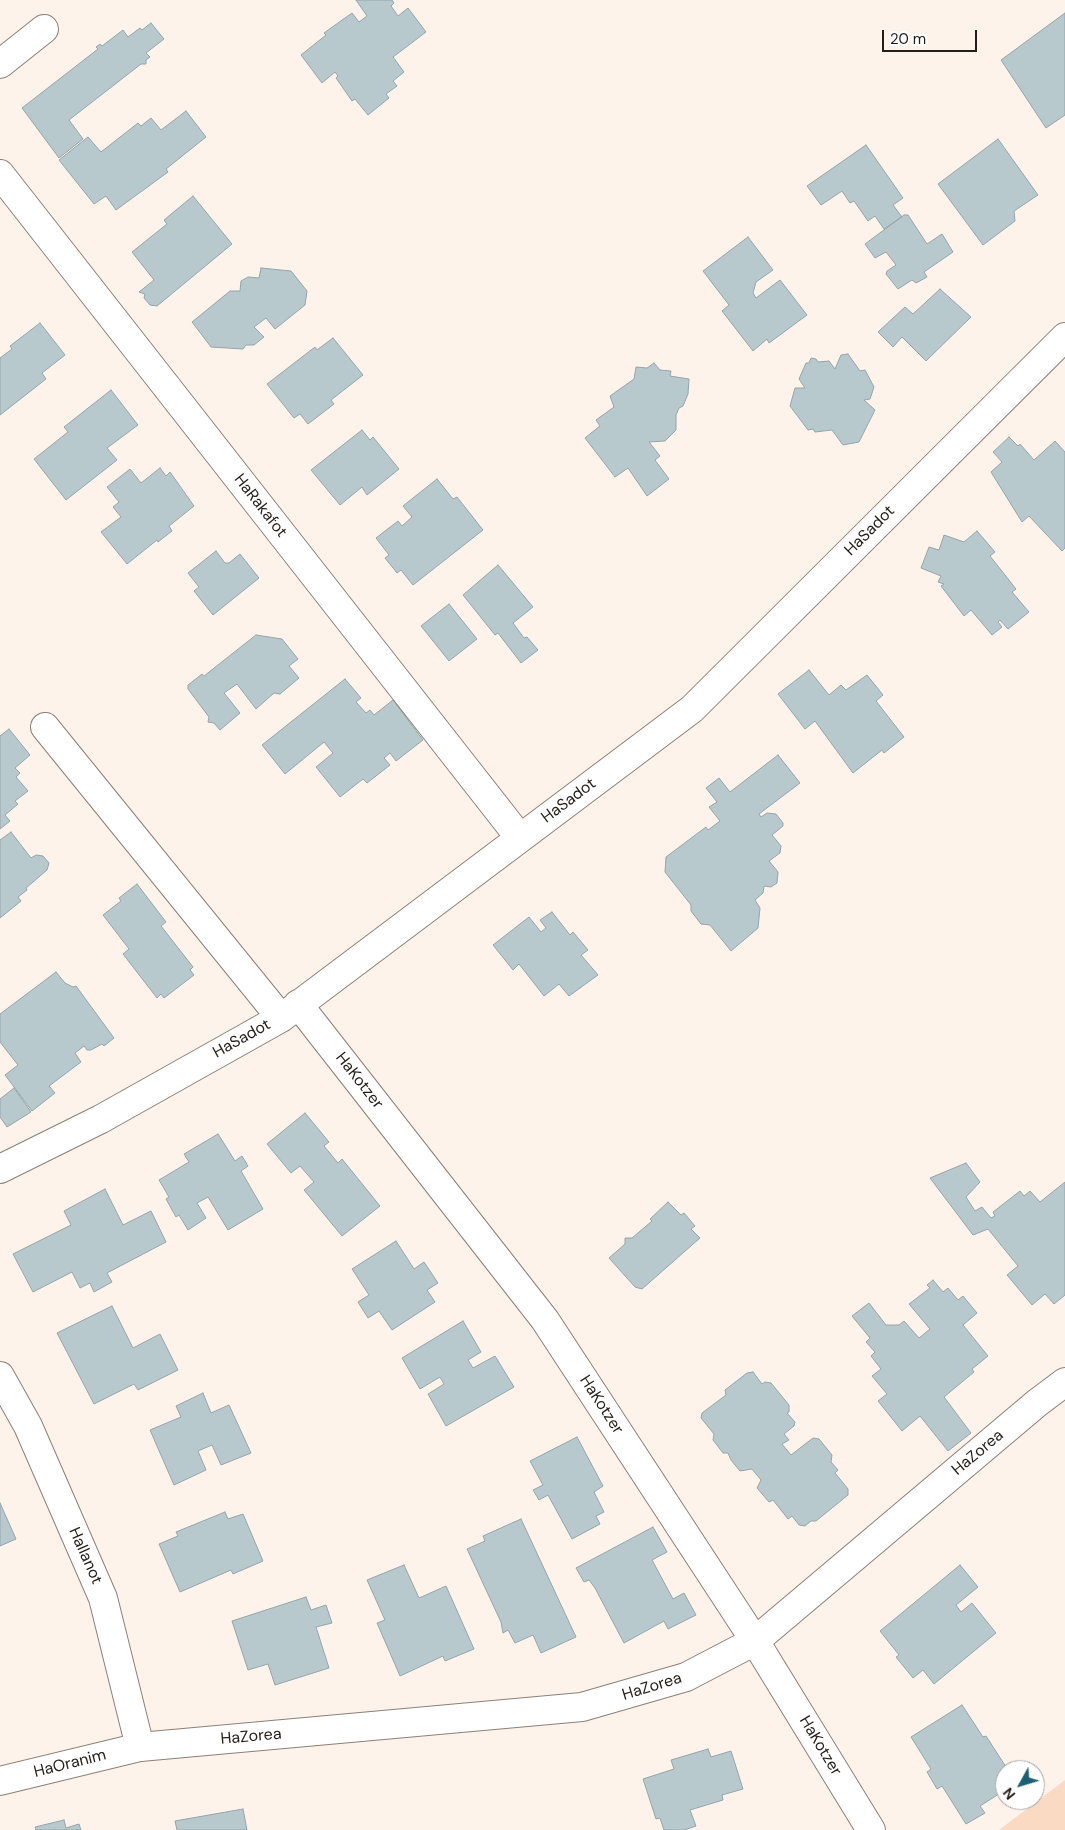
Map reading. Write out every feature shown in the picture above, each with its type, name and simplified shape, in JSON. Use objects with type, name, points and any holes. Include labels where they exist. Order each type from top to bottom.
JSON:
[{"type":"street","points":[[0,64],[44,29]]},
{"type":"street","name":"HaRakafot","points":[[0,174],[520,838]]},
{"type":"street","name":"HaSadot","points":[[0,1169],[101,1119],[289,1011],[692,709],[1065,337]]},
{"type":"street","name":"HaKotzer","points":[[45,727],[289,1011],[545,1320],[755,1641],[871,1830]]},
{"type":"street","name":"HaIlanot","points":[[0,1376],[28,1426],[103,1598],[140,1747]]},
{"type":"street","name":"HaZorea","points":[[140,1747],[582,1707],[686,1677],[755,1641],[1036,1403],[1065,1382]]},
{"type":"street","name":"HaOranim","points":[[0,1781],[140,1747]]},
{"type":"shaded area","points":[[1065,1780],[1065,1830],[999,1830],[1025,1810],[1045,1810],[1045,1795]]},
{"type":"building","points":[[356,0],[392,0],[394,3],[391,6],[398,16],[408,8],[426,32],[393,57],[404,72],[393,81],[397,86],[386,94],[389,98],[368,115],[355,99],[352,101],[336,78],[338,76],[335,72],[322,83],[301,55],[326,35],[324,33],[352,13],[359,22],[367,16]]},
{"type":"building","points":[[1065,13],[1065,115],[1046,128],[1001,60]]},
{"type":"building","points":[[151,23],[164,39],[146,53],[150,57],[146,60],[146,64],[141,64],[69,120],[83,139],[59,158],[22,108],[98,49],[96,47],[100,44],[102,46],[123,30],[128,37]]},
{"type":"building","points":[[186,111],[206,137],[166,169],[168,172],[116,210],[106,196],[94,204],[59,160],[88,137],[101,152],[138,123],[141,126],[151,118],[161,130]]},
{"type":"building","points":[[998,139],[1038,195],[1014,211],[1015,221],[983,245],[938,184]]},
{"type":"building","points":[[866,145],[903,198],[893,205],[902,217],[884,229],[875,216],[868,221],[854,201],[850,203],[842,191],[821,205],[807,186]]},
{"type":"building","points":[[193,196],[232,244],[157,306],[150,305],[144,298],[145,294],[139,292],[154,280],[132,252],[167,224],[164,220]]},
{"type":"building","points":[[904,215],[908,215],[927,244],[942,234],[953,252],[924,272],[927,277],[916,283],[912,280],[898,289],[886,274],[887,271],[896,265],[886,252],[875,258],[865,244]]},
{"type":"building","points":[[748,237],[773,270],[756,282],[753,293],[756,298],[780,280],[807,315],[769,343],[767,339],[753,351],[722,311],[729,305],[703,271]]},
{"type":"building","points":[[261,268],[291,271],[307,291],[305,305],[275,329],[266,318],[254,327],[264,337],[254,345],[246,345],[243,349],[211,347],[192,322],[230,291],[240,291],[241,281],[248,277],[259,278]]},
{"type":"building","points":[[940,289],[971,317],[926,361],[902,337],[893,347],[878,332],[905,307],[913,314]]},
{"type":"building","points":[[40,323],[65,355],[42,373],[46,379],[0,415],[0,358],[12,349],[10,346]]},
{"type":"building","points":[[333,338],[363,375],[331,400],[334,404],[308,424],[300,414],[294,418],[267,384],[315,347],[317,350]]},
{"type":"building","points":[[848,354],[860,371],[865,370],[874,387],[870,399],[864,400],[875,410],[859,442],[843,445],[832,430],[815,432],[813,429],[808,430],[790,406],[795,388],[805,388],[799,379],[806,363],[809,363],[811,358],[816,359],[818,362],[829,361],[835,369],[841,355]]},
{"type":"building","points":[[654,363],[660,370],[671,371],[670,376],[689,379],[688,394],[683,406],[679,408],[676,415],[676,430],[665,441],[649,442],[660,456],[655,460],[669,479],[647,496],[628,468],[615,477],[585,438],[600,426],[596,420],[614,407],[610,396],[634,379],[636,367],[647,368]]},
{"type":"building","points":[[111,390],[138,425],[107,448],[117,460],[66,500],[34,459],[68,432],[64,427]]},
{"type":"building","points":[[362,430],[370,440],[373,437],[399,469],[367,495],[362,487],[340,505],[311,470]]},
{"type":"building","points":[[1009,437],[1018,446],[1020,444],[1034,460],[1055,441],[1065,452],[1065,548],[1062,551],[1029,516],[1022,522],[991,472],[1002,462],[993,452]]},
{"type":"building","points":[[160,468],[166,476],[170,472],[194,506],[169,526],[172,531],[158,542],[157,540],[127,564],[101,532],[121,517],[113,507],[119,502],[107,487],[130,469],[141,483]]},
{"type":"building","points":[[437,479],[453,499],[457,497],[483,530],[413,585],[401,570],[397,573],[385,558],[389,555],[376,538],[398,521],[402,526],[412,517],[403,506]]},
{"type":"building","points":[[977,531],[995,552],[990,556],[1016,589],[1012,592],[1029,612],[1008,629],[1000,620],[998,622],[1002,627],[992,635],[971,610],[964,616],[941,586],[944,584],[938,582],[941,576],[921,568],[929,547],[939,550],[944,535],[964,542]]},
{"type":"building","points":[[216,551],[225,563],[229,563],[240,554],[259,578],[213,615],[194,591],[199,587],[188,573]]},
{"type":"building","points":[[498,565],[533,607],[513,623],[524,638],[527,637],[538,650],[521,663],[498,633],[495,635],[463,595]]},
{"type":"building","points":[[449,604],[477,639],[449,661],[421,626]]},
{"type":"building","points":[[256,635],[282,639],[298,659],[289,666],[299,678],[280,694],[274,693],[256,709],[237,684],[224,693],[240,713],[220,730],[214,723],[208,722],[209,717],[188,689],[188,685],[202,674],[204,676]]},
{"type":"building","points":[[809,670],[829,695],[841,685],[846,690],[867,675],[883,695],[876,701],[904,737],[884,753],[882,750],[853,773],[815,721],[805,729],[778,694]]},
{"type":"building","points":[[345,679],[361,698],[356,702],[366,713],[370,710],[374,715],[393,700],[423,740],[396,761],[390,753],[384,758],[390,765],[367,783],[363,779],[340,797],[316,767],[333,753],[324,742],[285,774],[262,745]]},
{"type":"building","points":[[9,729],[30,755],[15,768],[20,773],[16,777],[28,791],[15,801],[18,804],[5,815],[10,821],[0,829],[0,736]]},
{"type":"building","points":[[778,755],[800,783],[759,814],[761,817],[767,813],[776,814],[783,823],[783,826],[772,835],[781,846],[780,853],[769,861],[778,872],[777,883],[771,887],[764,886],[763,893],[755,900],[760,908],[758,928],[731,951],[710,925],[701,924],[691,911],[691,905],[665,872],[666,857],[706,827],[708,830],[720,821],[709,807],[717,802],[706,788],[719,778],[730,792]]},
{"type":"building","points":[[11,832],[31,858],[36,855],[43,856],[49,863],[47,870],[18,897],[21,901],[0,918],[0,840]]},
{"type":"building","points":[[137,884],[166,922],[161,926],[193,967],[190,970],[194,975],[164,998],[161,994],[157,998],[123,954],[129,949],[103,915],[121,901],[119,898]]},
{"type":"building","points":[[552,912],[570,935],[573,932],[588,950],[581,955],[598,975],[569,996],[559,984],[544,996],[519,964],[513,970],[493,945],[529,917],[541,932],[546,928],[540,920]]},
{"type":"building","points":[[56,972],[65,983],[73,987],[76,986],[114,1038],[104,1046],[102,1044],[87,1050],[84,1046],[75,1053],[81,1062],[49,1086],[55,1093],[32,1111],[5,1075],[18,1065],[0,1042],[0,1014]]},
{"type":"building","points":[[14,1088],[31,1112],[7,1127],[0,1117],[0,1099]]},
{"type":"building","points":[[305,1113],[329,1142],[324,1146],[338,1163],[342,1159],[380,1206],[342,1236],[304,1190],[314,1182],[300,1166],[291,1173],[267,1144]]},
{"type":"building","points":[[218,1134],[235,1161],[242,1156],[248,1166],[241,1171],[263,1209],[228,1230],[208,1197],[197,1203],[206,1218],[188,1230],[179,1215],[176,1217],[166,1199],[169,1197],[159,1180],[189,1162],[184,1154]]},
{"type":"building","points":[[966,1163],[980,1182],[966,1197],[975,1211],[982,1207],[991,1218],[995,1216],[993,1212],[1020,1191],[1024,1196],[1030,1191],[1040,1202],[1065,1182],[1065,1295],[1054,1304],[1045,1294],[1032,1305],[1007,1275],[1018,1266],[988,1229],[973,1235],[930,1178]]},
{"type":"building","points":[[105,1189],[123,1225],[151,1211],[166,1242],[107,1273],[112,1282],[94,1292],[90,1283],[80,1288],[72,1272],[33,1292],[13,1254],[71,1225],[64,1211]]},
{"type":"building","points":[[668,1202],[681,1215],[684,1213],[695,1226],[691,1229],[700,1238],[642,1289],[635,1287],[609,1258],[625,1244],[625,1238],[632,1238],[652,1221],[650,1219]]},
{"type":"building","points":[[396,1241],[414,1269],[424,1262],[438,1283],[427,1290],[435,1302],[392,1330],[379,1311],[368,1318],[358,1302],[369,1295],[352,1269]]},
{"type":"building","points":[[933,1280],[943,1292],[948,1288],[958,1300],[963,1296],[977,1313],[963,1325],[988,1356],[972,1369],[974,1372],[944,1397],[971,1433],[948,1451],[920,1416],[902,1431],[878,1401],[887,1394],[872,1376],[881,1369],[871,1356],[875,1352],[866,1342],[870,1338],[852,1316],[869,1303],[886,1325],[899,1325],[904,1321],[919,1338],[930,1329],[909,1304],[930,1288],[927,1285]]},
{"type":"building","points":[[112,1306],[133,1348],[160,1334],[178,1370],[138,1390],[134,1384],[94,1404],[57,1333]]},
{"type":"building","points":[[463,1321],[481,1352],[468,1360],[473,1368],[495,1356],[514,1387],[446,1426],[428,1394],[444,1384],[440,1377],[420,1389],[402,1358]]},
{"type":"building","points":[[753,1372],[762,1384],[765,1382],[771,1383],[789,1405],[789,1412],[787,1413],[795,1422],[794,1426],[784,1434],[789,1440],[782,1444],[791,1455],[813,1438],[819,1439],[832,1455],[831,1462],[838,1470],[835,1473],[848,1489],[848,1495],[816,1521],[811,1521],[805,1526],[799,1525],[792,1516],[788,1519],[773,1500],[769,1502],[757,1488],[761,1480],[752,1469],[740,1471],[728,1453],[723,1453],[713,1440],[714,1434],[701,1418],[702,1413],[726,1395],[725,1390],[747,1373]]},
{"type":"building","points":[[203,1393],[211,1413],[229,1405],[251,1453],[221,1465],[212,1445],[198,1451],[206,1470],[174,1485],[150,1430],[181,1417],[176,1406]]},
{"type":"building","points":[[577,1437],[603,1486],[594,1492],[604,1512],[596,1516],[600,1524],[572,1539],[548,1495],[539,1500],[533,1490],[543,1485],[530,1461]]},
{"type":"building","points":[[0,1503],[16,1539],[0,1546]]},
{"type":"building","points":[[225,1512],[228,1519],[243,1514],[263,1561],[233,1574],[231,1570],[180,1592],[159,1544],[178,1536],[176,1532]]},
{"type":"building","points":[[521,1519],[576,1637],[541,1653],[533,1635],[515,1643],[508,1630],[503,1633],[501,1622],[467,1549],[485,1541],[483,1536]]},
{"type":"building","points":[[653,1527],[667,1552],[652,1560],[673,1599],[684,1593],[696,1615],[668,1629],[664,1621],[624,1643],[595,1588],[589,1580],[584,1582],[576,1568]]},
{"type":"building","points":[[404,1565],[419,1598],[446,1586],[474,1649],[445,1661],[443,1656],[400,1676],[377,1623],[385,1620],[367,1580]]},
{"type":"building","points":[[960,1565],[978,1587],[956,1605],[961,1612],[972,1603],[996,1633],[934,1684],[923,1670],[913,1678],[896,1657],[899,1655],[880,1631]]},
{"type":"building","points":[[306,1597],[311,1610],[326,1605],[332,1623],[316,1627],[329,1668],[275,1685],[268,1664],[248,1670],[232,1621]]},
{"type":"building","points":[[962,1705],[983,1737],[986,1736],[1002,1760],[995,1760],[995,1796],[980,1806],[985,1813],[966,1824],[942,1786],[937,1789],[927,1772],[931,1769],[911,1737]]},
{"type":"building","points":[[708,1749],[711,1757],[731,1751],[743,1789],[722,1795],[723,1800],[690,1810],[696,1826],[684,1830],[664,1830],[660,1818],[656,1819],[643,1779],[674,1769],[671,1760]]},
{"type":"building","points":[[243,1809],[247,1830],[177,1830],[175,1821]]},
{"type":"building","points":[[64,1820],[66,1828],[79,1824],[81,1830],[36,1830],[35,1827]]}]
